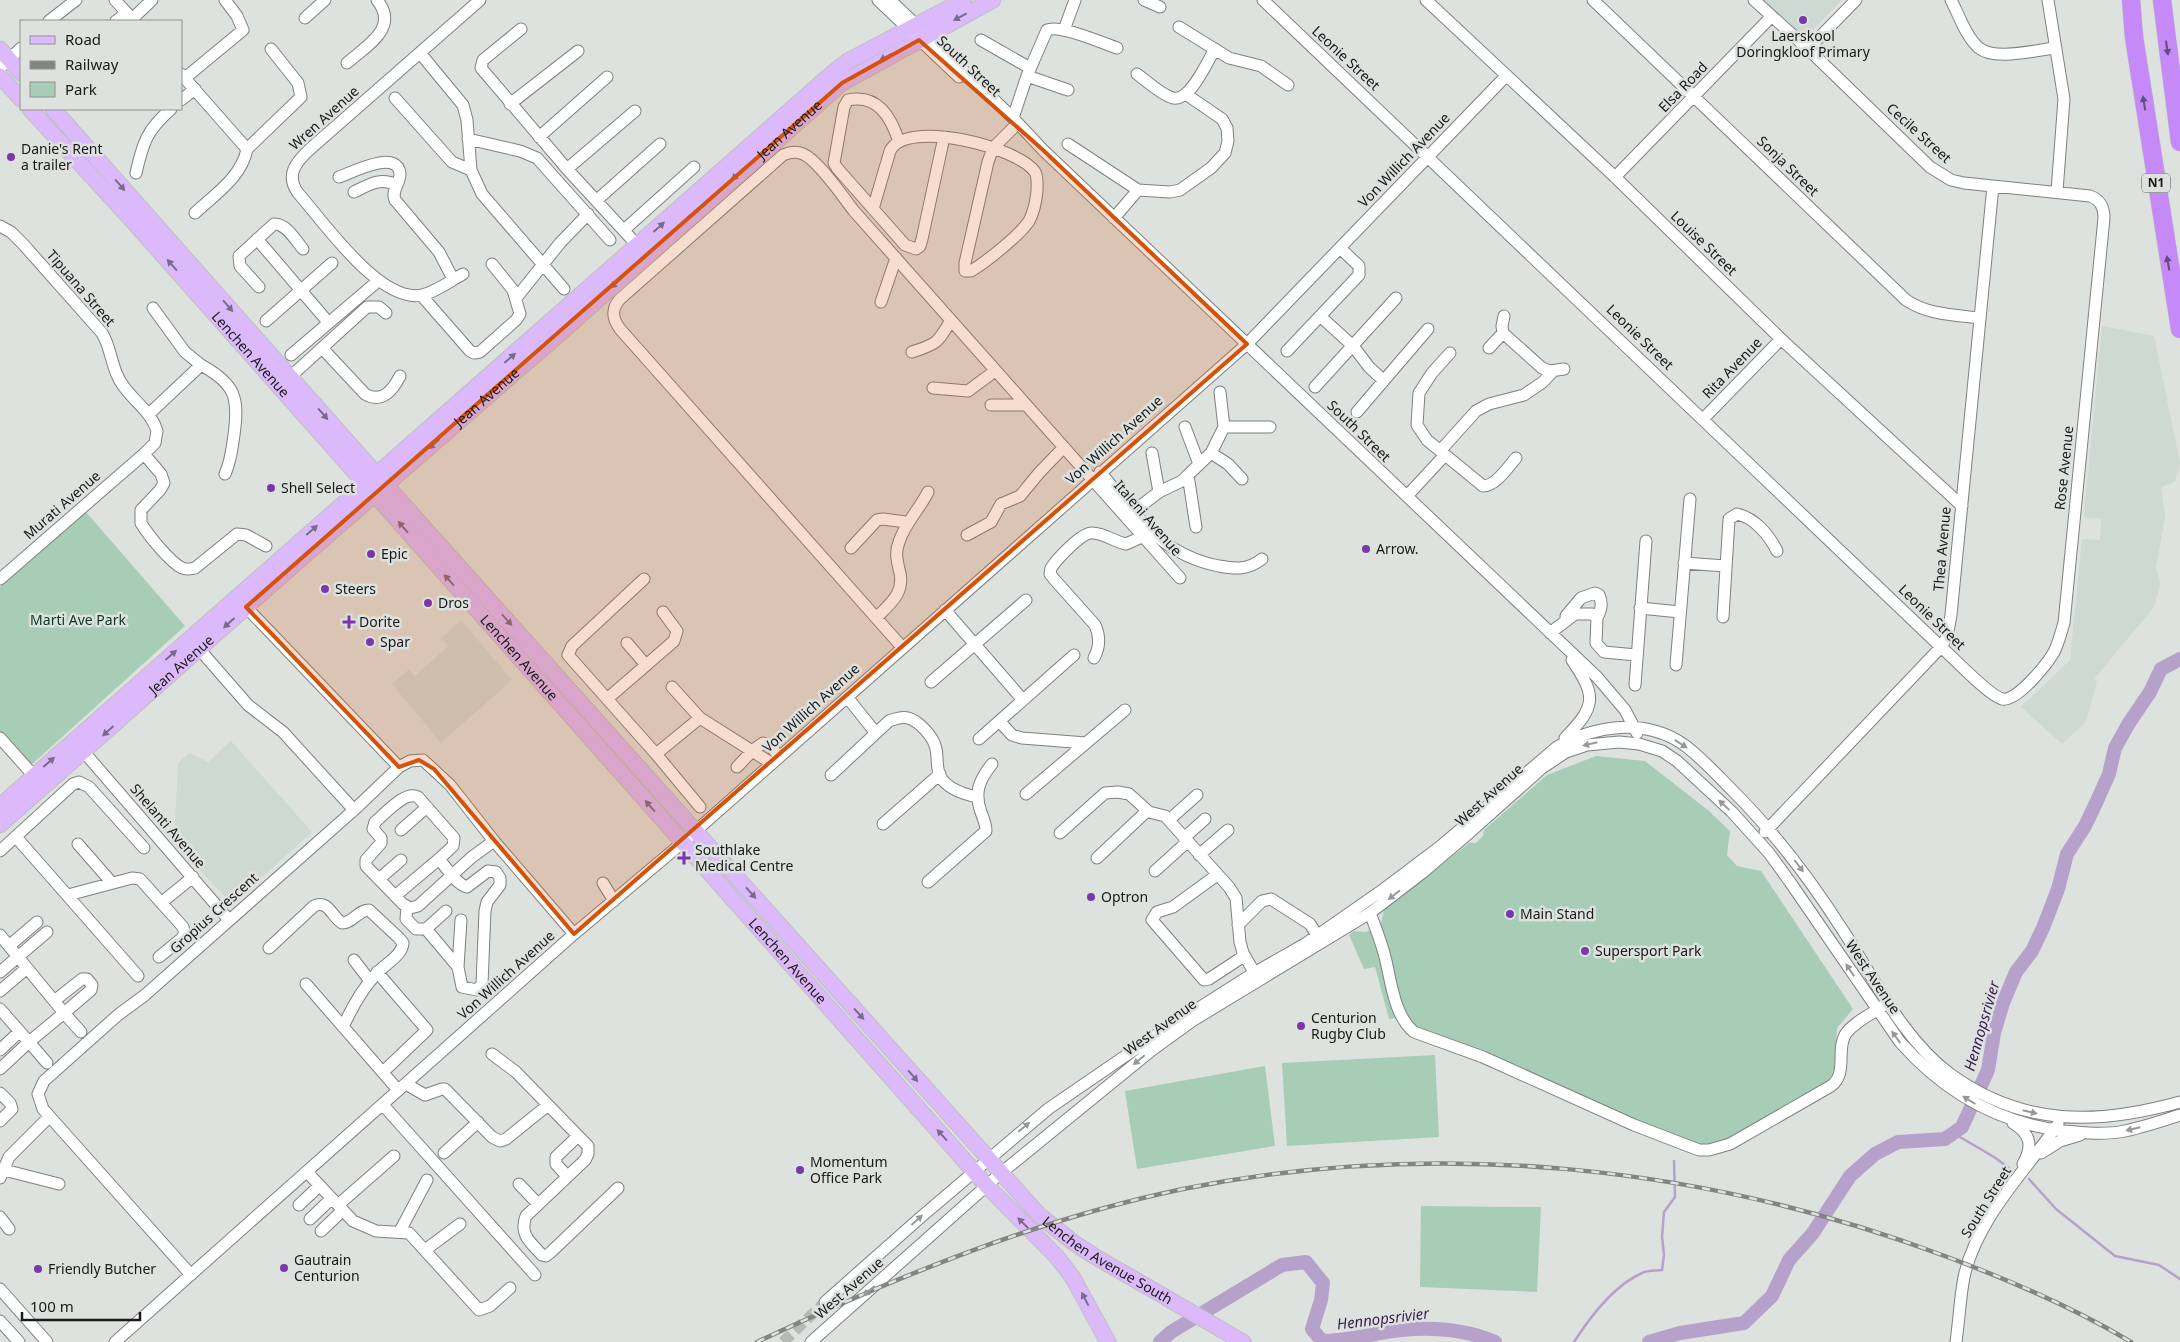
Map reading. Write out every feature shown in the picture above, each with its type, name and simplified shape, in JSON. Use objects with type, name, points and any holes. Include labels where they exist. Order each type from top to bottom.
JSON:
[{"type":"highway","name":"N1","points":[[2131,0],[2134,37],[2180,328]]},
{"type":"highway","points":[[2162,0],[2180,142]]},
{"type":"main road","name":"Jean Avenue","points":[[917,32],[964,0]]},
{"type":"main road","name":"Jean Avenue","points":[[0,806],[255,581],[484,400],[781,127],[838,68],[993,0]]},
{"type":"main road","points":[[0,76],[20,98]]},
{"type":"main road","name":"Lenchen Avenue","points":[[31,110],[696,830],[988,1160]]},
{"type":"main road","name":"Lenchen Avenue","points":[[54,110],[290,377],[376,485],[682,843],[974,1172],[1057,1258],[1073,1278],[1108,1342]]},
{"type":"main road","name":"Jean Avenue","points":[[0,825],[200,650],[283,574],[376,485],[443,417],[638,246],[781,127]]},
{"type":"main road","points":[[443,417],[454,414],[474,397],[479,396],[484,400]]},
{"type":"main road","points":[[255,581],[276,571],[283,574]]},
{"type":"main road","name":"Lenchen Avenue South","points":[[988,1160],[1039,1215],[1074,1243],[1243,1342]]},
{"type":"street","points":[[50,20],[78,0]]},
{"type":"street","points":[[59,20],[78,0]]},
{"type":"street","points":[[115,0],[131,18],[152,0]]},
{"type":"street","points":[[225,0],[237,16],[243,30],[183,76],[247,149]]},
{"type":"street","points":[[305,18],[325,0]]},
{"type":"street","points":[[347,63],[378,35],[385,26],[385,14],[377,0]]},
{"type":"street","name":"Wren Avenue","points":[[421,295],[398,293],[378,281],[362,268],[298,193],[293,183],[292,171],[295,164],[310,149],[480,0]]},
{"type":"street","name":"South Street","points":[[878,0],[917,32],[1043,150],[1560,642],[1616,697],[1636,728],[1639,744]]},
{"type":"street","name":"South Street","points":[[890,0],[917,32]]},
{"type":"street","points":[[1064,30],[1075,0]]},
{"type":"street","points":[[1144,0],[1160,6]]},
{"type":"street","name":"Leonie Street","points":[[1263,0],[1704,418],[1941,647],[1995,696]]},
{"type":"street","name":"Louise Street","points":[[1426,0],[1615,177],[1781,339],[1962,506]]},
{"type":"street","name":"Sonja Street","points":[[1593,0],[1906,300],[1915,306],[1934,312],[1980,318]]},
{"type":"street","name":"Cecile Street","points":[[1754,0],[1930,166],[1951,180],[2090,196],[2103,206]]},
{"type":"street","points":[[1808,49],[1856,0]]},
{"type":"street","points":[[1951,0],[1971,39],[1985,52],[2002,54],[2056,48]]},
{"type":"street","points":[[2048,0],[2063,91],[2064,110],[2057,191]]},
{"type":"street","name":"Elsa Road","points":[[1615,177],[1772,17]]},
{"type":"street","points":[[1179,27],[1229,58],[1261,66],[1288,85]]},
{"type":"street","points":[[873,209],[890,151],[899,142],[927,137],[944,137],[971,141],[993,148],[1026,165],[1034,172],[1037,184],[1035,204],[1029,220],[1022,229],[984,262],[967,272],[964,270],[988,162],[993,148],[1013,123],[1029,72],[1047,30],[1052,28],[1064,30],[1117,48]]},
{"type":"street","points":[[521,29],[489,55],[481,66],[482,70],[538,137],[638,246]]},
{"type":"street","points":[[981,40],[1029,72],[1068,90]]},
{"type":"street","points":[[0,76],[20,49]]},
{"type":"street","points":[[1136,74],[1170,97],[1180,99],[1186,95],[1215,49]]},
{"type":"street","points":[[195,213],[236,175],[244,164],[247,149],[301,96],[298,84],[271,50]]},
{"type":"street","points":[[510,104],[578,51]]},
{"type":"street","points":[[420,53],[452,89],[463,105],[471,170],[485,199],[564,289]]},
{"type":"street","name":"Von Willich Avenue","points":[[115,1342],[383,1106],[574,934],[682,843],[1247,344],[1506,76]]},
{"type":"street","points":[[538,137],[607,77]]},
{"type":"street","points":[[182,99],[195,89]]},
{"type":"street","points":[[1068,144],[1138,190],[1170,192],[1180,190],[1201,177],[1225,153],[1228,135],[1222,119],[1186,95]]},
{"type":"street","points":[[395,98],[452,162],[471,170]]},
{"type":"street","points":[[899,142],[893,123],[881,107],[854,99],[846,101],[834,160],[835,166],[905,245],[914,250],[918,248],[922,239],[944,137]]},
{"type":"street","points":[[136,173],[146,136],[155,123],[170,110]]},
{"type":"street","points":[[567,169],[635,111]]},
{"type":"street","points":[[468,139],[520,151],[538,158],[610,240]]},
{"type":"street","points":[[597,200],[660,144]]},
{"type":"street","points":[[902,647],[620,329],[614,319],[613,310],[620,299],[783,154],[789,152],[800,152],[814,163],[995,371],[1064,447],[1097,475],[1164,543],[1189,558],[1237,569],[1254,566],[1262,559]]},
{"type":"street","points":[[338,177],[376,163],[393,163],[399,169],[397,185],[393,194],[395,200],[458,277],[421,295],[463,344],[470,351],[477,353],[483,350],[519,317],[520,308],[514,290],[492,264]]},
{"type":"street","points":[[624,230],[694,167]]},
{"type":"street","points":[[354,192],[378,180],[384,180],[397,185]]},
{"type":"street","name":"Thea Avenue","points":[[1758,840],[1941,647],[1947,636],[1951,615],[1993,186]]},
{"type":"street","points":[[1114,218],[1138,190]]},
{"type":"street","name":"Rose Avenue","points":[[1995,696],[2006,699],[2013,697],[2042,669],[2055,651],[2064,622],[2103,228],[2103,206]]},
{"type":"street","points":[[517,297],[565,237],[588,214]]},
{"type":"street","points":[[259,288],[240,266],[238,259],[241,253],[274,224],[278,223],[303,250]]},
{"type":"street","name":"Tipuana Street","points":[[0,226],[16,236],[102,334],[109,348],[121,384],[155,424],[157,436],[155,443],[144,454]]},
{"type":"street","points":[[257,239],[328,322]]},
{"type":"street","points":[[1287,351],[1360,272],[1359,266],[1340,248]]},
{"type":"street","points":[[881,302],[896,258]]},
{"type":"street","points":[[266,321],[332,263]]},
{"type":"street","points":[[291,355],[378,281]]},
{"type":"street","points":[[1315,387],[1396,298]]},
{"type":"street","points":[[290,377],[367,307],[379,306],[386,314]]},
{"type":"street","points":[[153,308],[185,352],[222,378],[235,396],[236,425],[232,452],[225,474]]},
{"type":"street","points":[[1320,316],[1352,346],[1369,368],[1383,380]]},
{"type":"street","points":[[1407,496],[1476,411],[1489,404],[1524,395],[1558,370],[1542,368],[1503,333],[1504,316]]},
{"type":"street","points":[[912,352],[933,346],[938,342],[951,320]]},
{"type":"street","points":[[1357,412],[1428,329]]},
{"type":"street","points":[[1489,348],[1503,333]]},
{"type":"street","name":"Rita Avenue","points":[[1704,418],[1781,339]]},
{"type":"street","points":[[322,348],[365,394],[371,397],[378,398],[387,394],[394,388],[400,376]]},
{"type":"street","points":[[1450,353],[1426,380],[1419,393],[1417,426],[1423,436],[1480,485],[1486,487],[1494,482],[1516,458]]},
{"type":"street","points":[[148,414],[201,365]]},
{"type":"street","points":[[933,388],[968,391],[976,387],[995,371]]},
{"type":"street","points":[[1134,511],[1158,492],[1182,481],[1211,453],[1224,427],[1220,392]]},
{"type":"street","points":[[991,406],[1026,405]]},
{"type":"street","points":[[1185,427],[1198,464]]},
{"type":"street","points":[[1224,427],[1270,427]]},
{"type":"street","points":[[966,535],[990,522],[1001,504],[1020,496],[1064,447]]},
{"type":"street","points":[[1152,453],[1158,492]]},
{"type":"street","points":[[1211,453],[1228,464],[1242,480]]},
{"type":"street","points":[[144,454],[161,474],[164,483],[141,510],[139,519],[171,560],[186,569],[194,568],[237,534],[246,535],[266,546]]},
{"type":"street","name":"Murati Avenue","points":[[0,579],[144,454]]},
{"type":"street","name":"Italeni Avenue","points":[[1097,475],[1144,536],[1180,578]]},
{"type":"street","points":[[1188,476],[1196,527]]},
{"type":"street","points":[[876,618],[896,598],[901,588],[902,578],[896,551],[906,522],[918,511],[928,492]]},
{"type":"street","points":[[1676,665],[1690,499]]},
{"type":"street","points":[[1723,617],[1729,519],[1732,516],[1740,515],[1758,525],[1778,551]]},
{"type":"street","points":[[851,548],[877,520],[906,522]]},
{"type":"street","points":[[1094,658],[1099,646],[1098,632],[1095,625],[1054,580],[1050,574],[1051,568],[1081,537],[1089,533],[1099,534],[1126,544],[1144,536]]},
{"type":"street","points":[[1635,685],[1646,541]]},
{"type":"street","points":[[1684,563],[1725,566]]},
{"type":"street","points":[[644,579],[572,646],[568,652],[570,659],[700,806]]},
{"type":"street","points":[[1550,633],[1566,620],[1581,598],[1590,593],[1599,595],[1601,609],[1597,621],[1596,643],[1606,653],[1636,655]]},
{"type":"street","points":[[932,682],[1026,600]]},
{"type":"street","points":[[246,607],[399,767]]},
{"type":"street","points":[[1640,608],[1680,612]]},
{"type":"street","points":[[945,610],[1023,700]]},
{"type":"street","points":[[607,699],[678,636],[677,631],[663,612]]},
{"type":"street","points":[[1566,620],[1597,621]]},
{"type":"street","points":[[1925,664],[1929,648],[1928,634]]},
{"type":"street","points":[[1557,747],[1586,715],[1590,699],[1587,682],[1560,642]]},
{"type":"street","points":[[628,643],[646,665]]},
{"type":"street","points":[[200,650],[248,705],[283,732],[354,810]]},
{"type":"street","points":[[979,739],[1074,655]]},
{"type":"street","points":[[672,687],[700,718],[753,750],[775,760]]},
{"type":"street","points":[[847,696],[875,732]]},
{"type":"street","points":[[1026,794],[1125,710]]},
{"type":"street","points":[[656,754],[700,718]]},
{"type":"street","points":[[831,775],[888,721],[898,718],[909,718],[916,722],[935,744],[940,774],[952,788],[977,797]]},
{"type":"street","points":[[1000,722],[1012,735],[1022,738],[1086,742]]},
{"type":"street","name":"West Avenue","points":[[1320,939],[1412,870],[1557,747],[1577,736],[1594,730],[1618,727],[1659,732],[1689,749],[1769,828],[1815,888],[1888,1002],[1913,1037],[1948,1079],[1994,1114],[2005,1119],[2054,1130],[2089,1133],[2124,1131],[2180,1115]]},
{"type":"street","points":[[0,738],[34,776]]},
{"type":"street","name":"West Avenue","points":[[825,1302],[1025,1126],[1055,1104],[1147,1041],[1320,939],[1370,913],[1462,840],[1549,762],[1574,749],[1595,743],[1610,741],[1639,744],[1662,751],[1677,762],[1732,812],[1758,840],[1790,882],[1877,1010],[1917,1062],[1948,1079],[1998,1102],[2029,1112],[2062,1118],[2127,1115],[2180,1102]]},
{"type":"street","points":[[737,767],[753,750]]},
{"type":"street","name":"Shelanti Avenue","points":[[84,752],[229,920]]},
{"type":"street","name":"Gropius Crescent","points":[[191,1275],[49,1117],[38,1099],[39,1088],[44,1081],[122,1011],[145,995],[354,810],[399,767],[414,760],[423,760],[450,786],[494,841],[574,934]]},
{"type":"street","points":[[928,882],[986,831],[977,797],[980,781],[992,764]]},
{"type":"street","points":[[883,824],[940,774]]},
{"type":"street","points":[[0,851],[73,784],[79,782],[89,787],[144,848]]},
{"type":"street","points":[[1060,833],[1105,793],[1129,794],[1147,811],[1162,814],[1229,887],[1236,898],[1240,942],[1244,956],[1256,977]]},
{"type":"street","points":[[1168,820],[1196,794]]},
{"type":"street","points":[[395,896],[453,846],[454,838],[418,797],[414,795],[407,796],[375,822],[373,829],[381,838],[382,843],[366,863],[379,879],[395,896],[407,907],[413,908],[418,906],[452,874],[494,841]]},
{"type":"street","points":[[401,830],[427,807]]},
{"type":"street","points":[[1097,858],[1147,811]]},
{"type":"street","points":[[1155,871],[1205,818]]},
{"type":"street","points":[[1199,855],[1228,830]]},
{"type":"street","points":[[16,837],[138,976]]},
{"type":"street","points":[[78,844],[112,883]]},
{"type":"street","points":[[439,859],[464,886],[471,884],[488,871],[496,872],[501,882],[487,902],[480,988],[472,990],[462,987],[458,967],[460,920]]},
{"type":"street","points":[[379,879],[401,860]]},
{"type":"street","points":[[1217,875],[1173,907],[1157,912],[1152,920],[1203,979],[1208,979],[1244,956]]},
{"type":"street","points":[[161,903],[193,877]]},
{"type":"street","points":[[68,895],[139,878],[183,927],[184,934],[182,939],[159,957]]},
{"type":"street","points":[[603,883],[614,901]]},
{"type":"street","points":[[1238,926],[1262,901],[1271,899],[1310,924],[1320,939]]},
{"type":"street","points":[[269,948],[316,904],[326,905],[338,920],[345,924],[361,911],[369,910],[402,943],[400,952],[374,977],[354,1003],[343,1027]]},
{"type":"street","points":[[407,907],[406,919],[416,929],[426,929],[446,911]]},
{"type":"street","points":[[1370,913],[1383,950],[1398,1008],[1406,1024],[1414,1032],[1483,1058],[1634,1125],[1699,1150],[1709,1150],[1730,1144],[1832,1086],[1839,1076],[1842,1044],[1845,1035],[1888,1002]]},
{"type":"street","points":[[9,946],[36,922]]},
{"type":"street","points":[[426,929],[458,967]]},
{"type":"street","points":[[0,972],[46,932]]},
{"type":"street","points":[[0,935],[54,1002],[82,1032]]},
{"type":"street","points":[[354,960],[374,977],[427,1031],[383,1072]]},
{"type":"street","points":[[0,991],[27,968]]},
{"type":"street","name":"West Avenue","points":[[811,1342],[1001,1173],[1152,1050],[1256,977]]},
{"type":"street","points":[[0,1068],[91,990],[92,985],[82,978],[54,1002]]},
{"type":"street","points":[[306,984],[383,1072],[402,1087],[425,1095],[442,1089],[445,1090],[492,1137],[502,1141],[547,1106]]},
{"type":"street","points":[[0,1009],[47,1063]]},
{"type":"street","points":[[0,1050],[19,1032]]},
{"type":"street","points":[[492,1054],[516,1072],[588,1146],[588,1154],[526,1216],[523,1229],[538,1251],[546,1256],[618,1188]]},
{"type":"street","points":[[0,1092],[10,1103],[12,1109],[0,1121]]},
{"type":"street","points":[[383,1106],[535,1275]]},
{"type":"street","points":[[49,1117],[9,1157],[2,1174],[59,1184]]},
{"type":"street","name":"South Street","points":[[1956,1342],[1964,1277],[1981,1234],[2012,1184],[2062,1118]]},
{"type":"street","points":[[2005,1119],[2025,1132],[2030,1146],[2029,1154],[2012,1184]]},
{"type":"street","points":[[444,1153],[478,1122]]},
{"type":"street","points":[[2031,1161],[2056,1143],[2089,1133]]},
{"type":"street","points":[[567,1176],[556,1164],[556,1158],[578,1136]]},
{"type":"street","points":[[310,1219],[337,1205],[394,1156]]},
{"type":"street","points":[[307,1172],[353,1221],[371,1230],[409,1233],[479,1310],[490,1306],[510,1288]]},
{"type":"street","points":[[400,1232],[427,1180]]},
{"type":"street","points":[[518,1184],[537,1203]]},
{"type":"street","points":[[299,1205],[320,1186]]},
{"type":"street","points":[[321,1231],[337,1205]]},
{"type":"street","points":[[0,1217],[9,1229]]},
{"type":"street","points":[[425,1250],[460,1224]]},
{"type":"street","points":[[0,1289],[47,1342]]},
{"type":"street","points":[[0,1321],[19,1342]]},
{"type":"highlighted area","points":[[919,40],[1043,150],[1247,344],[574,934],[434,769],[419,760],[399,767],[246,607],[842,83]]},
{"type":"shaded area","name":"Laerskool Doringkloof Primary","points":[[1762,0],[1842,0],[1803,40]]},
{"type":"shaded area","points":[[2102,326],[2154,336],[2180,463],[2175,482],[2161,487],[2165,517],[2156,567],[2160,584],[2154,607],[2094,679],[2097,681],[2086,722],[2062,744],[2021,707],[2070,660],[2082,539],[2100,540],[2101,519],[2084,517]]},
{"type":"shaded area","points":[[461,620],[512,680],[441,743],[392,684],[409,669],[415,676],[448,646],[441,638]]},
{"type":"shaded area","points":[[231,741],[312,832],[232,904],[174,843],[178,763],[189,753],[208,762]]},
{"type":"green space","name":"Marti Ave Park","points":[[86,512],[185,626],[30,766],[0,733],[0,587]]},
{"type":"green space","name":"Supersport Park","points":[[1596,756],[1645,761],[1709,811],[1730,831],[1727,855],[1737,866],[1761,871],[1853,1009],[1837,1028],[1834,1070],[1829,1080],[1819,1088],[1721,1143],[1707,1145],[1694,1143],[1416,1039],[1404,1030],[1397,1018],[1389,1019],[1375,967],[1364,969],[1349,935],[1354,931],[1365,932],[1380,927],[1384,910],[1469,843],[1476,843],[1483,836],[1484,830],[1547,775]]},
{"type":"green space","points":[[1435,1055],[1439,1137],[1287,1146],[1282,1063]]},
{"type":"green space","points":[[1265,1066],[1275,1146],[1137,1169],[1125,1091]]},
{"type":"green space","points":[[1421,1206],[1541,1207],[1537,1292],[1420,1287]]},
{"type":"waterway","name":"Hennopsrivier","points":[[1649,1342],[1680,1333],[1744,1323],[1772,1296],[1789,1260],[1813,1233],[1850,1176],[1875,1154],[1898,1142],[1945,1139],[1962,1127],[1988,1070],[1994,1033],[2003,1003],[2016,972],[2032,951],[2043,928],[2058,889],[2067,854],[2085,826],[2096,803],[2109,774],[2115,748],[2150,692],[2161,669],[2180,659]]},
{"type":"waterway","points":[[1953,1133],[2009,1168]]},
{"type":"waterway","points":[[1574,1342],[1595,1312],[1622,1285],[1644,1272],[1662,1270],[1664,1212],[1675,1197],[1674,1161]]},
{"type":"waterway","points":[[2029,1179],[2056,1209],[2115,1256],[2159,1265],[2180,1279]]},
{"type":"waterway","name":"Hennopsrivier","points":[[1160,1342],[1171,1332],[1282,1265],[1306,1262],[1323,1283],[1321,1300],[1312,1329],[1322,1341],[1343,1340],[1391,1331],[1437,1329],[1466,1333],[1495,1342]]},
{"type":"tunnel","points":[[783,1342],[825,1302]]},
{"type":"railway","points":[[757,1342],[860,1295],[966,1253],[1019,1234],[1128,1202],[1183,1189],[1278,1174],[1374,1165],[1471,1164],[1567,1169],[1663,1181],[1757,1200],[1851,1224],[1942,1255],[2015,1284],[2062,1305],[2131,1342]]},
{"type":"place","name":"Laerskool Doringkloof Primary","points":[[1803,20]]},
{"type":"place","name":"Danie's Rent a trailer","points":[[11,157]]},
{"type":"place","name":"Shell Select","points":[[271,488]]},
{"type":"place","name":"Arrow.","points":[[1366,549]]},
{"type":"place","name":"Epic","points":[[371,554]]},
{"type":"place","name":"Steers","points":[[325,589]]},
{"type":"place","name":"Dros","points":[[428,603]]},
{"type":"place","name":"Dorite","points":[[349,622]]},
{"type":"place","name":"Spar","points":[[370,642]]},
{"type":"place","name":"Southlake Medical Centre","points":[[684,858]]},
{"type":"place","name":"Optron","points":[[1091,897]]},
{"type":"place","name":"Main Stand","points":[[1510,914]]},
{"type":"place","name":"Supersport Park","points":[[1585,951]]},
{"type":"place","name":"Centurion Rugby Club","points":[[1301,1026]]},
{"type":"place","name":"Momentum Office Park","points":[[800,1170]]},
{"type":"place","name":"Gautrain Centurion","points":[[284,1268]]},
{"type":"place","name":"Friendly Butcher","points":[[38,1269]]}]
